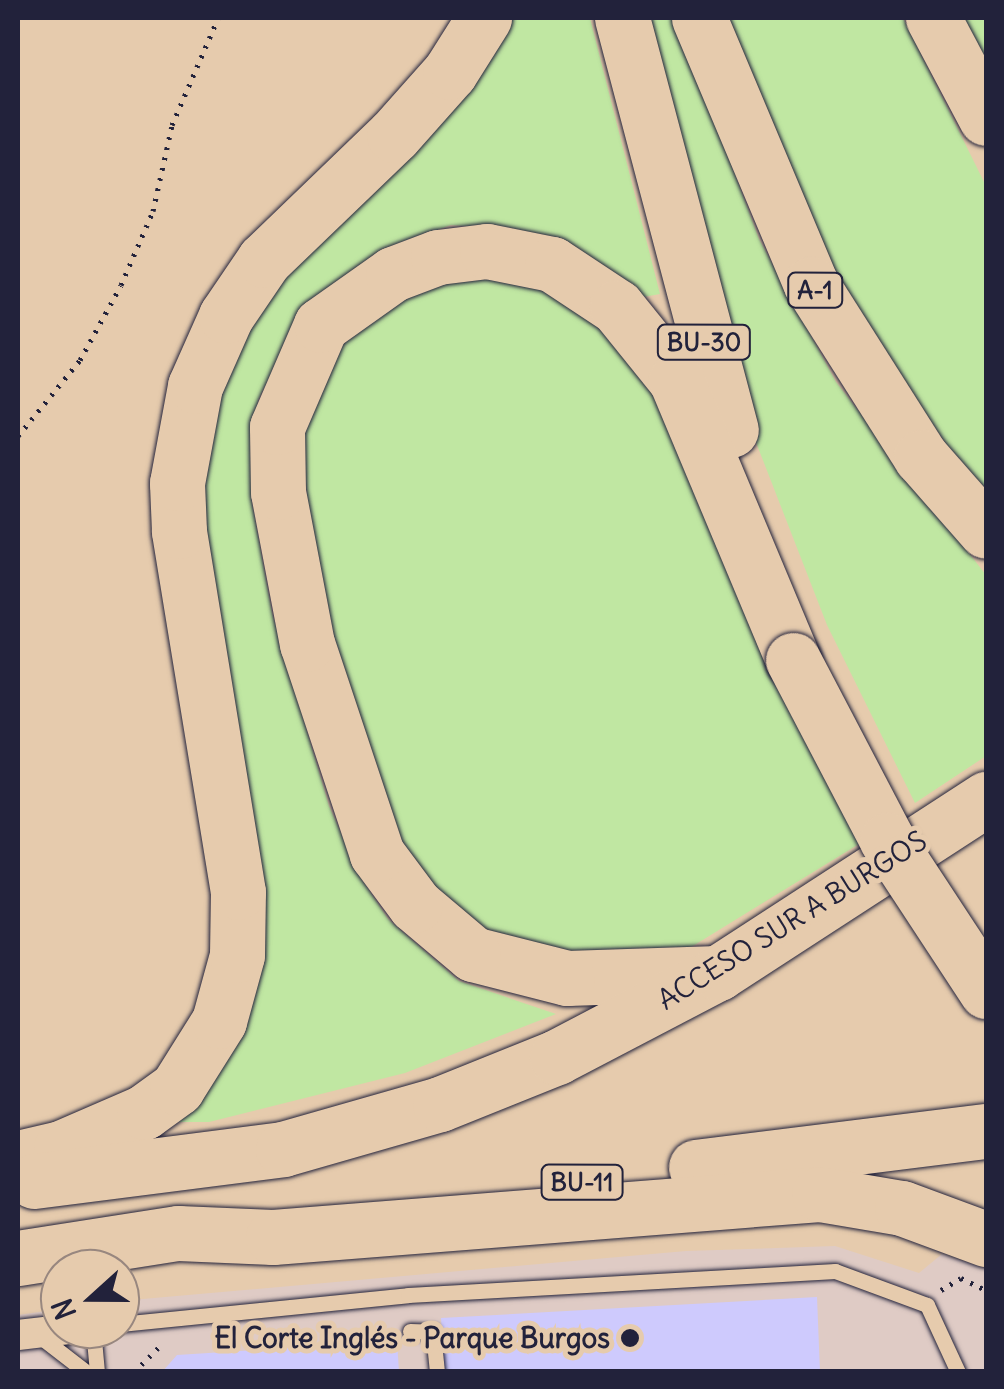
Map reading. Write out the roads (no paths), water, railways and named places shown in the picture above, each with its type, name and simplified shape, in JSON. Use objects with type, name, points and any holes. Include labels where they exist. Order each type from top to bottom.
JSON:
[{"type":"highway","points":[[18,1158],[61,1148],[144,1112],[176,1088],[219,1022],[237,955],[238,892],[179,531],[177,483],[195,386],[226,316],[264,260],[394,135],[450,72],[484,18]]},
{"type":"highway","name":"BU-30","points":[[622,18],[717,387],[805,658],[986,958]]},
{"type":"highway","name":"A-1","points":[[699,18],[811,284],[921,457],[986,531]]},
{"type":"highway","points":[[933,18],[986,118]]},
{"type":"highway","points":[[718,972],[567,978],[473,954],[414,905],[377,854],[307,644],[278,492],[277,428],[321,326],[393,274],[438,257],[487,251],[552,264],[617,306],[676,380],[888,840],[986,991]]},
{"type":"highway","name":"ACCESO SUR A BURGOS","points":[[18,1184],[283,1149],[440,1104],[557,1057],[718,972],[986,799]]},
{"type":"highway","name":"BU-11","points":[[18,1240],[178,1233],[986,1131]]},
{"type":"highway","points":[[18,1258],[178,1233],[273,1237],[819,1194],[902,1208],[986,1239]]},
{"type":"lane","points":[[140,1322],[408,1295],[779,1270],[835,1271],[927,1305],[958,1372]]},
{"type":"lane","points":[[410,1331],[433,1332],[437,1372]]},
{"type":"lane","points":[[20,1335],[60,1346],[86,1372]]},
{"type":"place","name":"El Corte Inglés - Parque Burgos","points":[[630,1338]]}]
